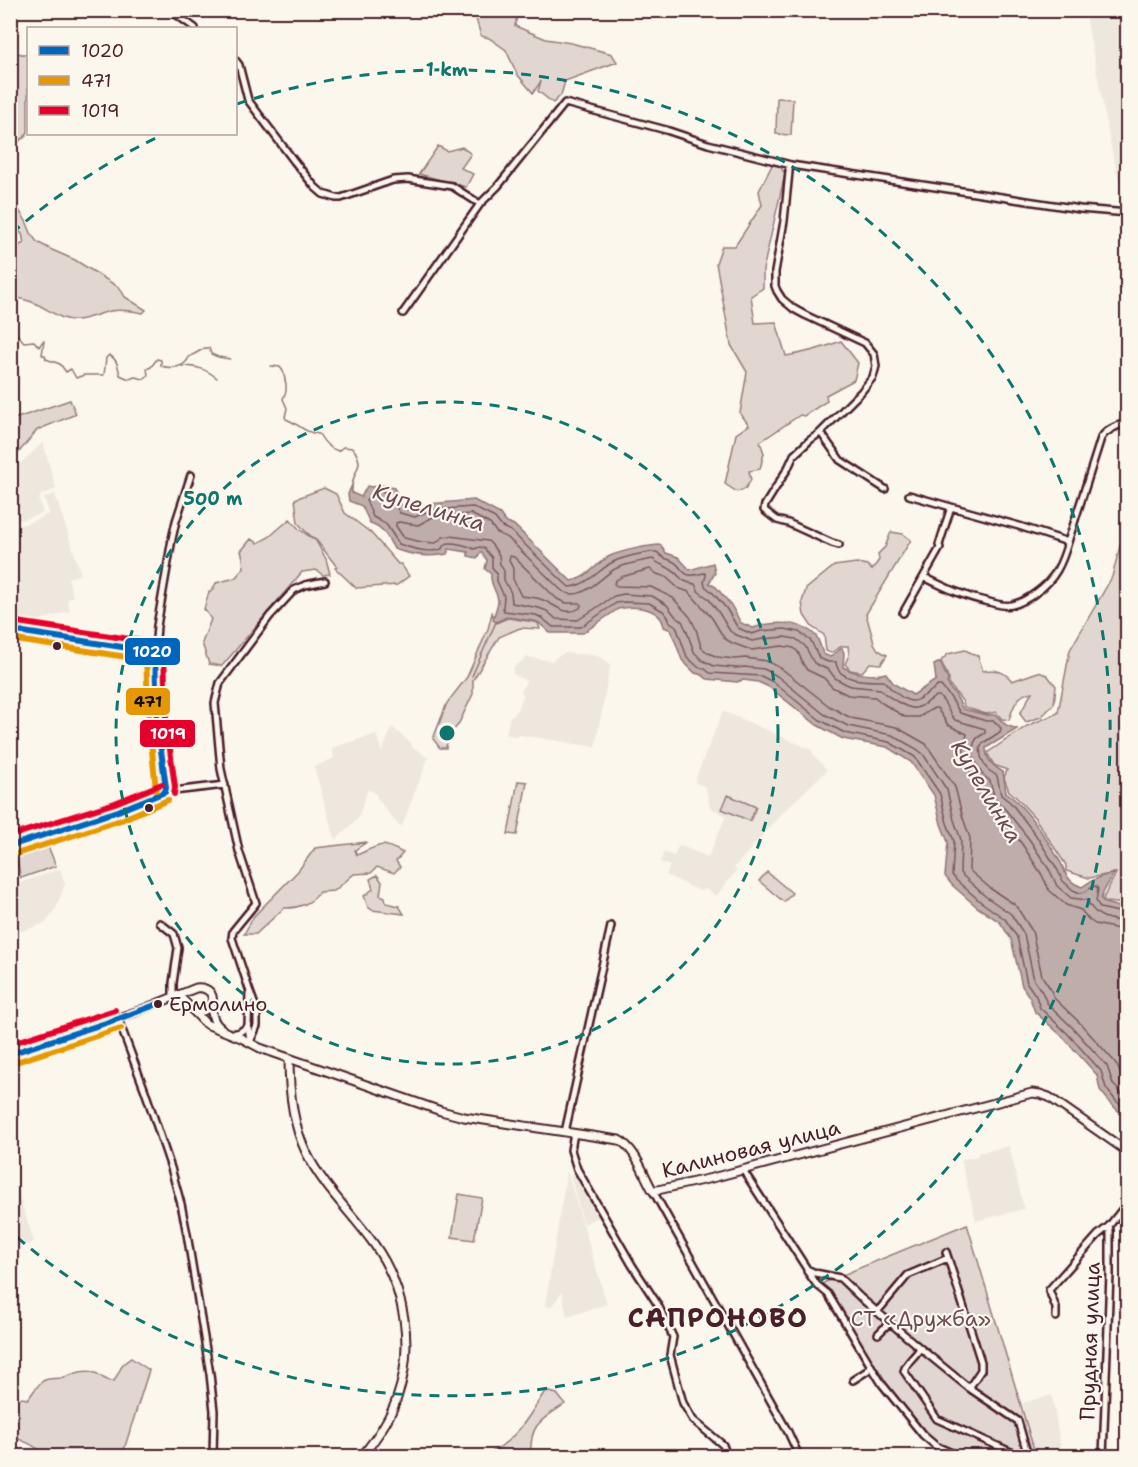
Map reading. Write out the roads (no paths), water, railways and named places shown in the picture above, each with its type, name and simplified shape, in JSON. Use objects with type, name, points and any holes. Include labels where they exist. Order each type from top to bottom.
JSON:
[{"type":"street","points":[[170,10],[194,27]]},
{"type":"street","points":[[237,62],[248,100],[294,161],[323,194],[341,198],[393,180],[408,178],[452,186],[480,204]]},
{"type":"street","points":[[403,313],[480,204],[498,186],[565,103],[789,165],[1080,209],[1128,213]]},
{"type":"street","points":[[789,165],[784,221],[774,279],[777,291],[782,299],[794,309],[865,343],[872,350],[876,360],[875,372],[870,383],[821,433],[794,455],[765,504],[764,510],[777,520],[838,545]]},
{"type":"street","points":[[924,577],[967,597],[1001,605],[1022,602],[1041,589],[1056,574],[1060,566],[1101,438],[1109,429],[1128,422]]},
{"type":"street","points":[[821,433],[840,460],[885,489]]},
{"type":"street","points":[[165,792],[155,695],[155,651],[172,539],[190,475]]},
{"type":"street","points":[[909,495],[1068,542]]},
{"type":"street","points":[[903,613],[940,548],[951,507]]},
{"type":"street","points":[[250,1042],[257,1026],[258,1016],[232,938],[233,931],[255,903],[239,851],[221,770],[215,703],[220,683],[260,628],[294,590],[325,580]]},
{"type":"street","points":[[10,630],[155,651]]},
{"type":"street","points":[[10,846],[118,812],[165,792],[225,785]]},
{"type":"street","points":[[160,923],[174,934],[178,948],[173,998]]},
{"type":"street","points":[[565,1132],[611,926]]},
{"type":"street","points":[[10,1054],[118,1018],[200,987],[210,992],[214,1020],[217,1026],[224,1031]]},
{"type":"street","points":[[193,989],[188,996],[192,1009],[203,1011],[211,1005]]},
{"type":"street","points":[[249,989],[250,1042]]},
{"type":"street","name":"Калиновая улица","points":[[173,998],[183,1000],[206,1024],[260,1048],[446,1113],[614,1138],[623,1142],[632,1153],[653,1191],[743,1170],[1032,1093],[1049,1097],[1128,1152]]},
{"type":"street","points":[[118,1018],[171,1168],[187,1234],[212,1385],[213,1456]]},
{"type":"street","points":[[232,1034],[248,1026]]},
{"type":"street","points":[[289,1058],[293,1114],[305,1150],[330,1191],[367,1235],[383,1259],[396,1287],[403,1315],[406,1336],[405,1353],[398,1396],[380,1431],[362,1456]]},
{"type":"street","points":[[574,1133],[571,1150],[577,1169],[632,1265],[658,1305],[673,1337],[670,1355],[683,1403],[693,1420],[723,1445],[727,1456]]},
{"type":"street","points":[[743,1170],[817,1285],[828,1294],[888,1393],[922,1435],[936,1446],[959,1456]]},
{"type":"street","points":[[653,1191],[800,1456]]},
{"type":"street","points":[[1056,1317],[1056,1308],[1049,1290],[1098,1234],[1109,1226],[1128,1202]]},
{"type":"street","name":"Прудная улица","points":[[1103,1456],[1110,1274],[1109,1226]]},
{"type":"street","points":[[946,1252],[981,1362],[981,1370],[969,1388]]},
{"type":"street","points":[[878,1312],[908,1275],[948,1258]]},
{"type":"street","points":[[807,1269],[840,1278],[969,1388],[1018,1421],[1028,1456]]},
{"type":"street","points":[[878,1334],[890,1322]]},
{"type":"street","points":[[920,1348],[904,1371],[937,1419],[1020,1456]]},
{"type":"street","points":[[853,1380],[871,1366]]},
{"type":"water","name":"Купелинка","points":[[352,485],[352,493],[361,497],[367,486],[382,485],[394,488],[404,509],[415,511],[429,504],[474,500],[500,514],[506,523],[514,525],[571,581],[587,574],[610,556],[650,546],[661,545],[666,553],[678,557],[690,570],[713,563],[715,573],[709,583],[716,587],[731,605],[741,623],[753,628],[777,623],[802,627],[816,636],[823,654],[830,657],[842,648],[843,667],[864,674],[886,673],[894,684],[913,695],[936,680],[934,665],[940,662],[948,680],[947,683],[963,709],[996,715],[1006,725],[1017,729],[986,748],[987,756],[993,765],[1003,772],[1006,792],[1036,825],[1056,854],[1068,878],[1082,887],[1114,873],[1101,899],[1105,903],[1127,909],[1127,1119],[1100,1090],[1097,1075],[1063,1037],[1035,1012],[1022,986],[1011,939],[1000,922],[977,907],[945,876],[948,842],[934,795],[911,762],[887,747],[843,739],[817,725],[769,687],[758,682],[707,679],[695,673],[682,660],[671,630],[664,627],[662,620],[652,611],[632,607],[618,609],[583,633],[550,633],[534,621],[507,617],[496,622],[493,620],[498,600],[491,574],[485,569],[487,560],[481,552],[477,558],[468,556],[468,552],[449,549],[447,554],[427,556],[394,549],[382,530],[370,523],[362,506],[349,501],[348,494]]},
{"type":"waterway","name":"Купелинка","points":[[10,333],[15,332],[24,342],[34,341],[39,347],[44,341],[42,355],[60,364],[66,372],[71,369],[76,378],[84,375],[104,375],[106,358],[109,355],[118,366],[120,375],[129,379],[135,377],[144,379],[148,375],[147,369],[157,359],[161,360],[161,366],[177,367],[205,348],[209,348],[211,354],[230,359]]},
{"type":"waterway","points":[[182,366],[201,369],[217,378]]},
{"type":"waterway","name":"Купелинка","points":[[271,366],[280,367],[283,371],[286,384],[283,399],[287,408],[286,419],[309,432],[319,434],[335,450],[338,451],[343,447],[353,448],[359,464],[352,486]]},
{"type":"waterway","points":[[472,676],[496,622]]},
{"type":"place","name":"Ермолино","points":[[158,1004]]},
{"type":"district","name":"САПРОНОВО","points":[[718,1318]]},
{"type":"park label","name":"СТ «Дружба»","points":[[921,1319]]}]
